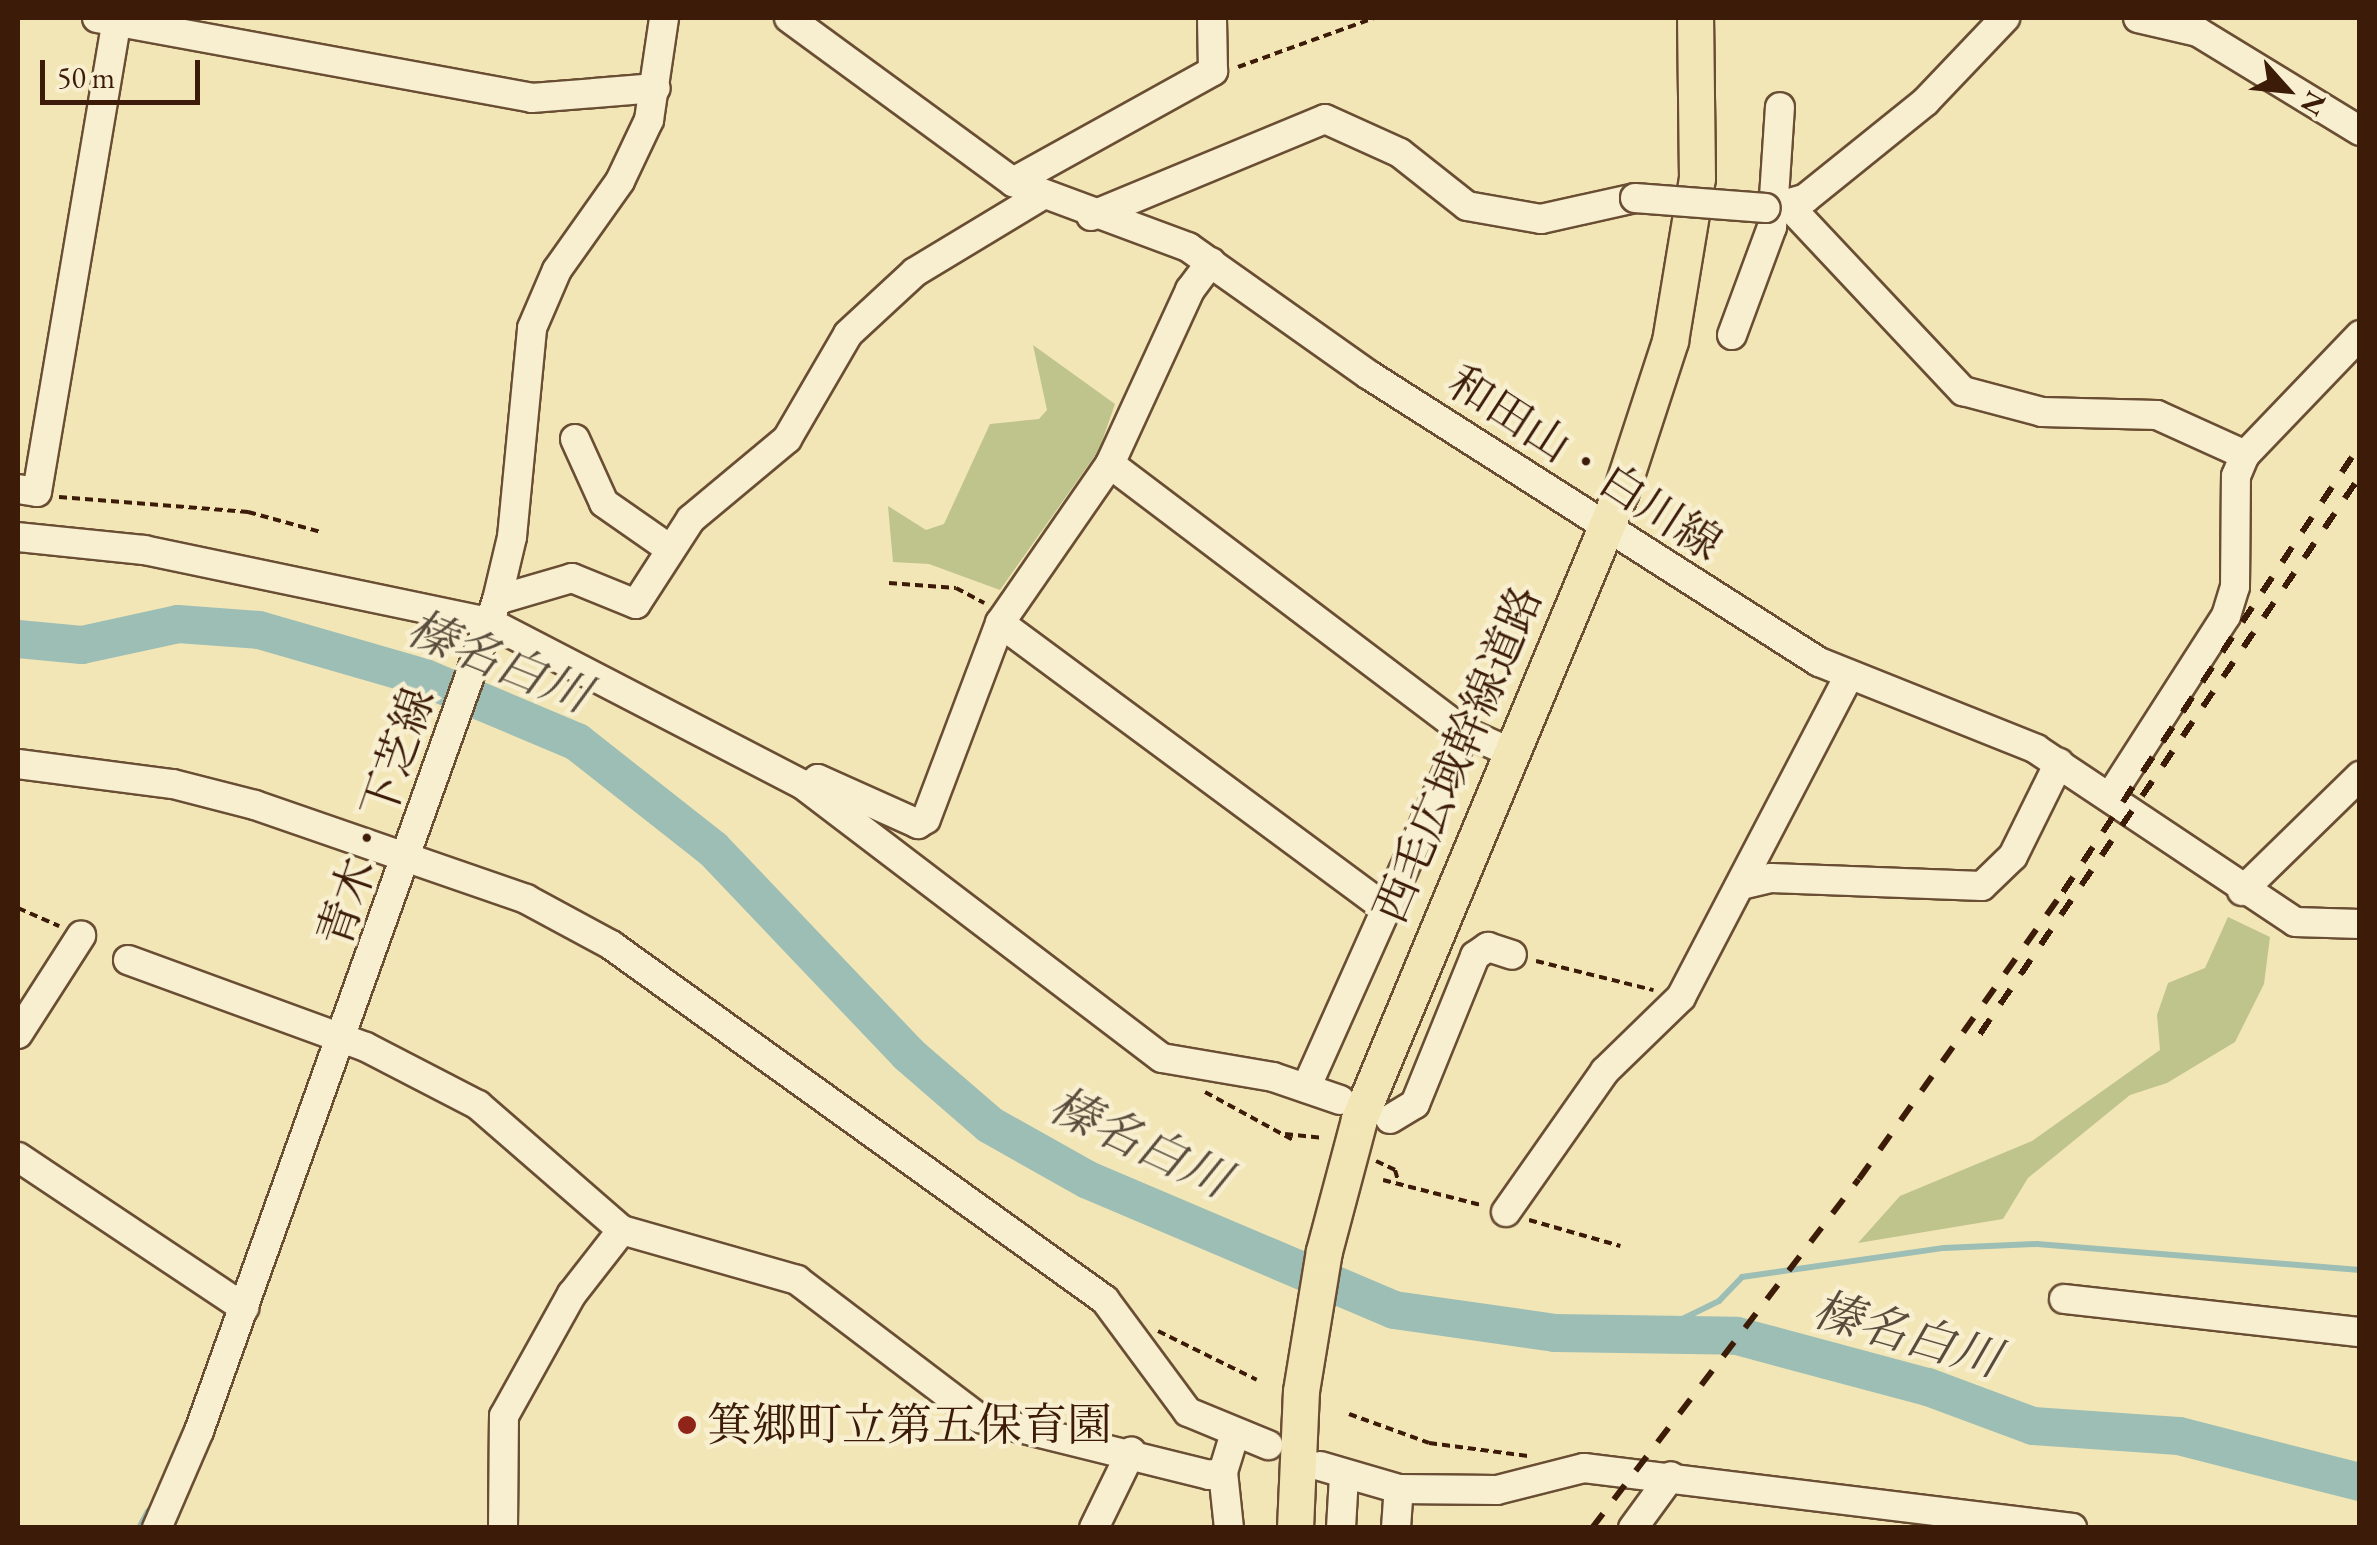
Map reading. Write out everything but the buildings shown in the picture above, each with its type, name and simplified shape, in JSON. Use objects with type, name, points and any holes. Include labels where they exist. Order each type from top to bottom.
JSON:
[{"type":"main road","name":"西毛広域幹線道路","points":[[1294,1528],[1300,1391],[1358,1166],[1512,753],[1650,409],[1689,249],[1700,108],[1695,18]]},
{"type":"street","name":"青木・下芝線","points":[[157,1528],[244,1308],[489,622],[512,537],[532,328],[557,270],[632,158],[656,88],[664,18]]},
{"type":"street","name":"和田山・白川線","points":[[789,18],[1013,182],[1091,216],[1154,232],[1211,262],[1369,375],[1849,676],[2059,763],[2111,795],[2242,891],[2295,922],[2360,924]]},
{"type":"street","points":[[1013,182],[1217,66],[1212,18]]},
{"type":"street","points":[[1091,216],[1325,119],[1400,153],[1467,206],[1541,219],[1635,198],[1777,208],[1926,101],[2005,18]]},
{"type":"street","points":[[2138,18],[2198,32],[2360,131]]},
{"type":"street","points":[[27,490],[110,19],[532,98],[656,88]]},
{"type":"street","points":[[1732,335],[1777,208],[1780,107]]},
{"type":"street","points":[[489,622],[572,578],[636,604],[690,519],[786,439],[848,334],[916,272],[1042,196]]},
{"type":"street","points":[[1777,208],[1964,391],[2042,412],[2157,415],[2245,454]]},
{"type":"street","points":[[808,788],[818,779],[918,824],[926,819],[1000,623],[1110,464],[1190,290],[1211,262]]},
{"type":"street","points":[[2111,795],[2226,616],[2236,587],[2236,476],[2245,454],[2360,335]]},
{"type":"street","points":[[575,438],[604,503],[670,549]]},
{"type":"street","points":[[1110,464],[1465,732],[1512,753]]},
{"type":"street","points":[[18,537],[178,556],[489,622],[808,788],[1162,1058],[1306,1088],[1340,1100]]},
{"type":"street","points":[[1000,623],[1386,909]]},
{"type":"street","points":[[1506,1212],[1605,1071],[1681,996],[1745,884],[1849,676]]},
{"type":"street","points":[[1306,1088],[1465,732]]},
{"type":"street","points":[[1745,884],[1771,878],[1982,886],[2013,856],[2059,763]]},
{"type":"street","points":[[18,764],[172,784],[410,851],[526,898],[675,984],[1105,1300],[1167,1392],[1188,1412],[1268,1445]]},
{"type":"street","points":[[2242,891],[2360,776]]},
{"type":"street","points":[[18,1034],[80,936]]},
{"type":"street","points":[[1390,1119],[1415,1104],[1475,956],[1488,947],[1512,955]]},
{"type":"street","points":[[128,960],[343,1037],[478,1105],[622,1230],[797,1280],[979,1418],[1131,1452],[1208,1475],[1223,1472]]},
{"type":"street","points":[[18,1157],[244,1308]]},
{"type":"street","points":[[503,1528],[504,1416],[572,1294],[622,1230]]},
{"type":"street","points":[[2064,1299],[2360,1332]]},
{"type":"street","points":[[1229,1528],[1223,1472],[1235,1433]]},
{"type":"street","points":[[1094,1528],[1131,1452]]},
{"type":"street","points":[[1340,1528],[1332,1471],[1400,1489],[1496,1490],[1571,1469],[1670,1476],[1894,1517],[2072,1528]]},
{"type":"street","points":[[1634,1528],[1670,1476]]},
{"type":"street","points":[[1396,1528],[1400,1489]]},
{"type":"path","points":[[1217,66],[1236,68],[1374,18]]},
{"type":"path","points":[[27,490],[248,512],[322,532]]},
{"type":"path","points":[[889,583],[956,588],[979,596],[1000,623]]},
{"type":"path","points":[[1512,955],[1681,996]]},
{"type":"path","points":[[1162,1058],[1295,1142]]},
{"type":"path","points":[[1280,1134],[1326,1139]]},
{"type":"path","points":[[1358,1166],[1395,1170],[1399,1184]]},
{"type":"path","points":[[1383,1180],[1620,1246]]},
{"type":"path","points":[[1151,1328],[1258,1380]]},
{"type":"path","points":[[1348,1414],[1430,1443],[1571,1469]]},
{"type":"green space","points":[[1033,345],[1115,404],[1099,450],[1000,590],[929,564],[893,562],[888,506],[926,530],[944,524],[990,424],[1039,419],[1047,410]]},
{"type":"green space","points":[[2228,917],[2270,937],[2264,984],[2235,1042],[2167,1083],[2130,1095],[2028,1178],[2003,1219],[1858,1243],[1900,1196],[2032,1141],[2160,1050],[2157,1015],[2168,983],[2205,968]]},
{"type":"waterway","name":"榛名白川","points":[[18,639],[82,645],[178,624],[259,630],[425,678],[577,742],[713,849],[908,1054],[990,1125],[1088,1180],[1394,1310],[1555,1333],[1737,1336],[1928,1387],[2033,1426],[2179,1436],[2360,1482]]},
{"type":"waterway","points":[[1660,1330],[1719,1301],[1742,1277],[1944,1248],[2037,1244],[2360,1270]]},
{"type":"waterway","points":[[139,1528],[148,1511]]},
{"type":"railway","points":[[1592,1528],[1859,1179],[2063,892],[2360,445]]},
{"type":"railway","points":[[1980,1034],[2360,476]]},
{"type":"place","name":"箕郷町立第五保育園","points":[[687,1425]]}]
